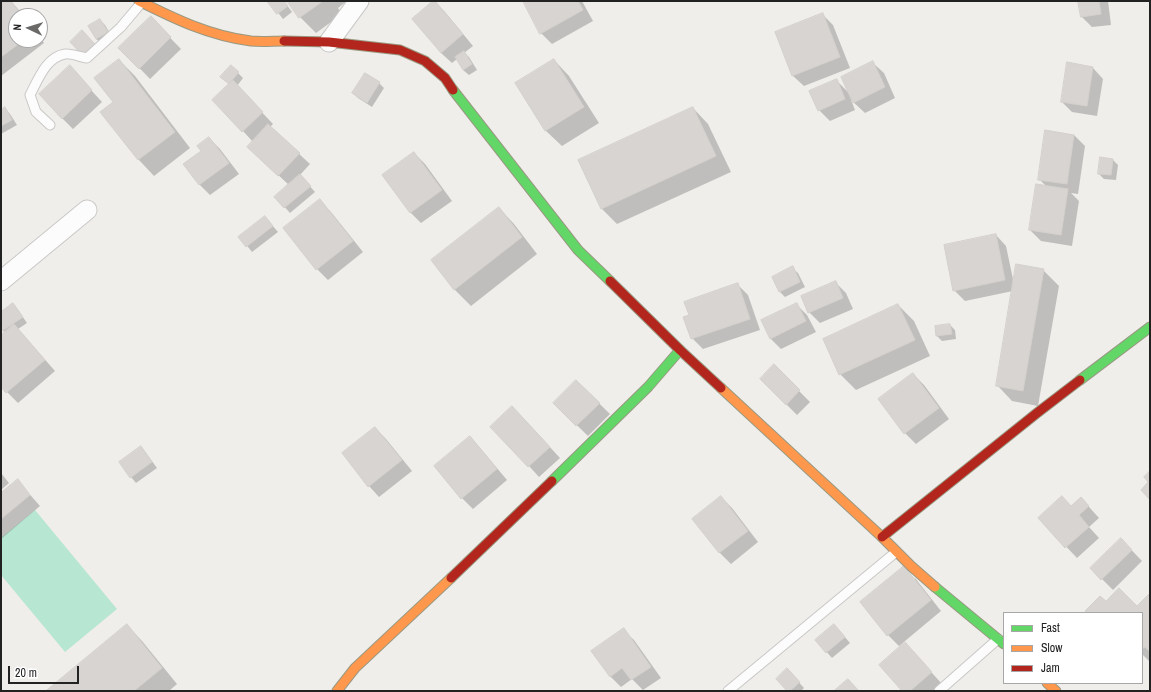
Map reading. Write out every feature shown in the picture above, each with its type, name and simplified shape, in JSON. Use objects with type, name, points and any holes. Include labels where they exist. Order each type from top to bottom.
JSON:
[{"type":"street","points":[[329,42],[359,1]]},
{"type":"street","points":[[140,2],[175,20],[210,33],[251,41],[329,42],[400,50],[424,61],[445,78],[578,250],[680,350],[882,537],[896,552],[952,602],[1001,642]]},
{"type":"street","points":[[1,281],[87,210]]},
{"type":"street","points":[[882,537],[1037,414],[1150,327]]},
{"type":"street","points":[[337,691],[355,668],[471,560],[648,387],[680,350]]},
{"type":"street","points":[[1048,684],[1056,691]]},
{"type":"lane","points":[[50,125],[36,112],[30,95],[44,69],[54,58],[66,54],[87,58],[121,28],[140,2]]},
{"type":"lane","points":[[728,691],[896,552]]},
{"type":"lane","points":[[939,691],[1001,642]]},
{"type":"green space","points":[[35,510],[117,609],[65,652],[1,575],[1,538]]},
{"type":"building","points":[[3,1],[11,1],[16,8],[8,8],[8,48],[13,48],[1,57],[1,3]]},
{"type":"building","points":[[267,1],[284,1],[288,6],[277,14]]},
{"type":"building","points":[[287,1],[323,1],[299,18]]},
{"type":"building","points":[[433,1],[435,1],[463,34],[441,53],[412,19]]},
{"type":"building","points":[[523,1],[578,1],[583,10],[540,34]]},
{"type":"building","points":[[1078,1],[1099,1],[1101,14],[1081,17]]},
{"type":"building","points":[[823,13],[840,57],[792,76],[775,32]]},
{"type":"building","points":[[151,16],[171,37],[139,69],[118,48]]},
{"type":"building","points":[[100,19],[108,32],[96,39],[88,26]]},
{"type":"building","points":[[82,30],[95,44],[83,56],[70,42]]},
{"type":"building","points":[[464,51],[472,64],[463,70],[455,57]]},
{"type":"building","points":[[119,59],[175,132],[138,160],[100,112],[113,102],[94,78]]},
{"type":"building","points":[[554,59],[584,107],[545,131],[515,83]]},
{"type":"building","points":[[873,61],[885,87],[853,103],[841,77]]},
{"type":"building","points":[[1067,62],[1093,67],[1087,106],[1061,102]]},
{"type":"building","points":[[70,65],[92,90],[62,119],[39,94]]},
{"type":"building","points":[[231,65],[239,72],[229,84],[220,77]]},
{"type":"building","points":[[365,73],[380,82],[367,103],[352,93]]},
{"type":"building","points":[[837,79],[845,99],[818,111],[809,91]]},
{"type":"building","points":[[233,80],[263,112],[242,132],[212,100]]},
{"type":"building","points":[[5,107],[12,120],[1,126],[1,110]]},
{"type":"building","points":[[693,107],[716,156],[601,209],[578,160]]},
{"type":"building","points":[[268,124],[300,153],[278,176],[247,147]]},
{"type":"building","points":[[1045,130],[1074,135],[1067,184],[1038,180]]},
{"type":"building","points":[[209,137],[229,163],[199,185],[183,164],[201,151],[197,146]]},
{"type":"building","points":[[414,152],[442,190],[410,213],[382,175]]},
{"type":"building","points":[[1100,157],[1113,159],[1111,175],[1098,174]]},
{"type":"building","points":[[300,174],[311,186],[284,208],[274,197]]},
{"type":"building","points":[[1036,184],[1068,189],[1061,235],[1029,230]]},
{"type":"building","points":[[320,199],[353,241],[316,270],[283,228]]},
{"type":"building","points":[[499,207],[522,237],[454,290],[431,260]]},
{"type":"building","points":[[265,216],[273,226],[246,247],[238,237]]},
{"type":"building","points":[[996,234],[1005,280],[953,291],[944,245]]},
{"type":"building","points":[[1016,264],[1044,269],[1023,391],[996,386]]},
{"type":"building","points":[[793,266],[800,282],[779,292],[772,277]]},
{"type":"building","points":[[836,281],[843,298],[808,313],[801,296]]},
{"type":"building","points":[[738,283],[750,319],[691,339],[683,317],[689,315],[684,302]]},
{"type":"building","points":[[13,303],[23,317],[2,331],[1,312]]},
{"type":"building","points":[[797,303],[806,321],[770,339],[761,320]]},
{"type":"building","points":[[898,304],[915,340],[839,375],[823,339]]},
{"type":"building","points":[[14,324],[45,360],[6,393],[1,387],[1,335]]},
{"type":"building","points":[[950,324],[952,334],[936,336],[935,326]]},
{"type":"building","points":[[774,364],[800,390],[786,405],[760,379]]},
{"type":"building","points":[[913,373],[939,408],[904,434],[878,399]]},
{"type":"building","points":[[576,380],[600,403],[576,426],[553,403]]},
{"type":"building","points":[[512,406],[550,447],[528,467],[490,427]]},
{"type":"building","points":[[375,427],[402,460],[368,487],[342,453]]},
{"type":"building","points":[[470,436],[497,469],[461,499],[434,466]]},
{"type":"building","points":[[141,446],[152,462],[130,478],[119,462]]},
{"type":"building","points":[[1150,471],[1150,500],[1141,490],[1148,482],[1144,477]]},
{"type":"building","points":[[18,479],[30,495],[1,519],[1,493]]},
{"type":"building","points":[[721,496],[748,531],[719,553],[692,519]]},
{"type":"building","points":[[1062,496],[1071,506],[1081,497],[1089,506],[1079,515],[1089,527],[1065,548],[1038,518]]},
{"type":"building","points":[[1121,538],[1132,550],[1101,580],[1090,568]]},
{"type":"building","points":[[904,566],[931,600],[887,636],[860,602]]},
{"type":"building","points":[[1119,588],[1137,606],[1150,593],[1150,652],[1145,647],[1143,648],[1143,612],[1086,612],[1100,596],[1106,601]]},
{"type":"building","points":[[127,624],[162,668],[134,691],[46,691]]},
{"type":"building","points":[[834,624],[845,637],[826,653],[815,640]]},
{"type":"building","points":[[624,628],[651,667],[631,680],[622,668],[610,677],[591,651]]},
{"type":"building","points":[[905,642],[932,672],[910,691],[902,691],[879,665]]},
{"type":"building","points":[[787,668],[800,682],[790,691],[787,691],[776,679]]},
{"type":"building","points":[[848,679],[859,691],[834,691]]},
{"type":"traffic: fast","points":[[453,90],[578,250],[610,281]]},
{"type":"traffic: fast","points":[[1080,380],[1150,327]]},
{"type":"traffic: fast","points":[[552,481],[648,387],[680,350]]},
{"type":"traffic: fast","points":[[935,587],[1003,643]]},
{"type":"traffic: slow","points":[[139,1],[193,26],[221,35],[251,41],[284,41]]},
{"type":"traffic: slow","points":[[721,388],[935,587]]},
{"type":"traffic: slow","points":[[337,691],[355,668],[451,578]]},
{"type":"traffic: slow","points":[[1048,684],[1056,691]]},
{"type":"traffic: jam","points":[[284,41],[329,42],[400,50],[425,61],[445,78],[453,90]]},
{"type":"traffic: jam","points":[[610,281],[721,388]]},
{"type":"traffic: jam","points":[[882,537],[1080,380]]},
{"type":"traffic: jam","points":[[451,578],[552,481]]}]
